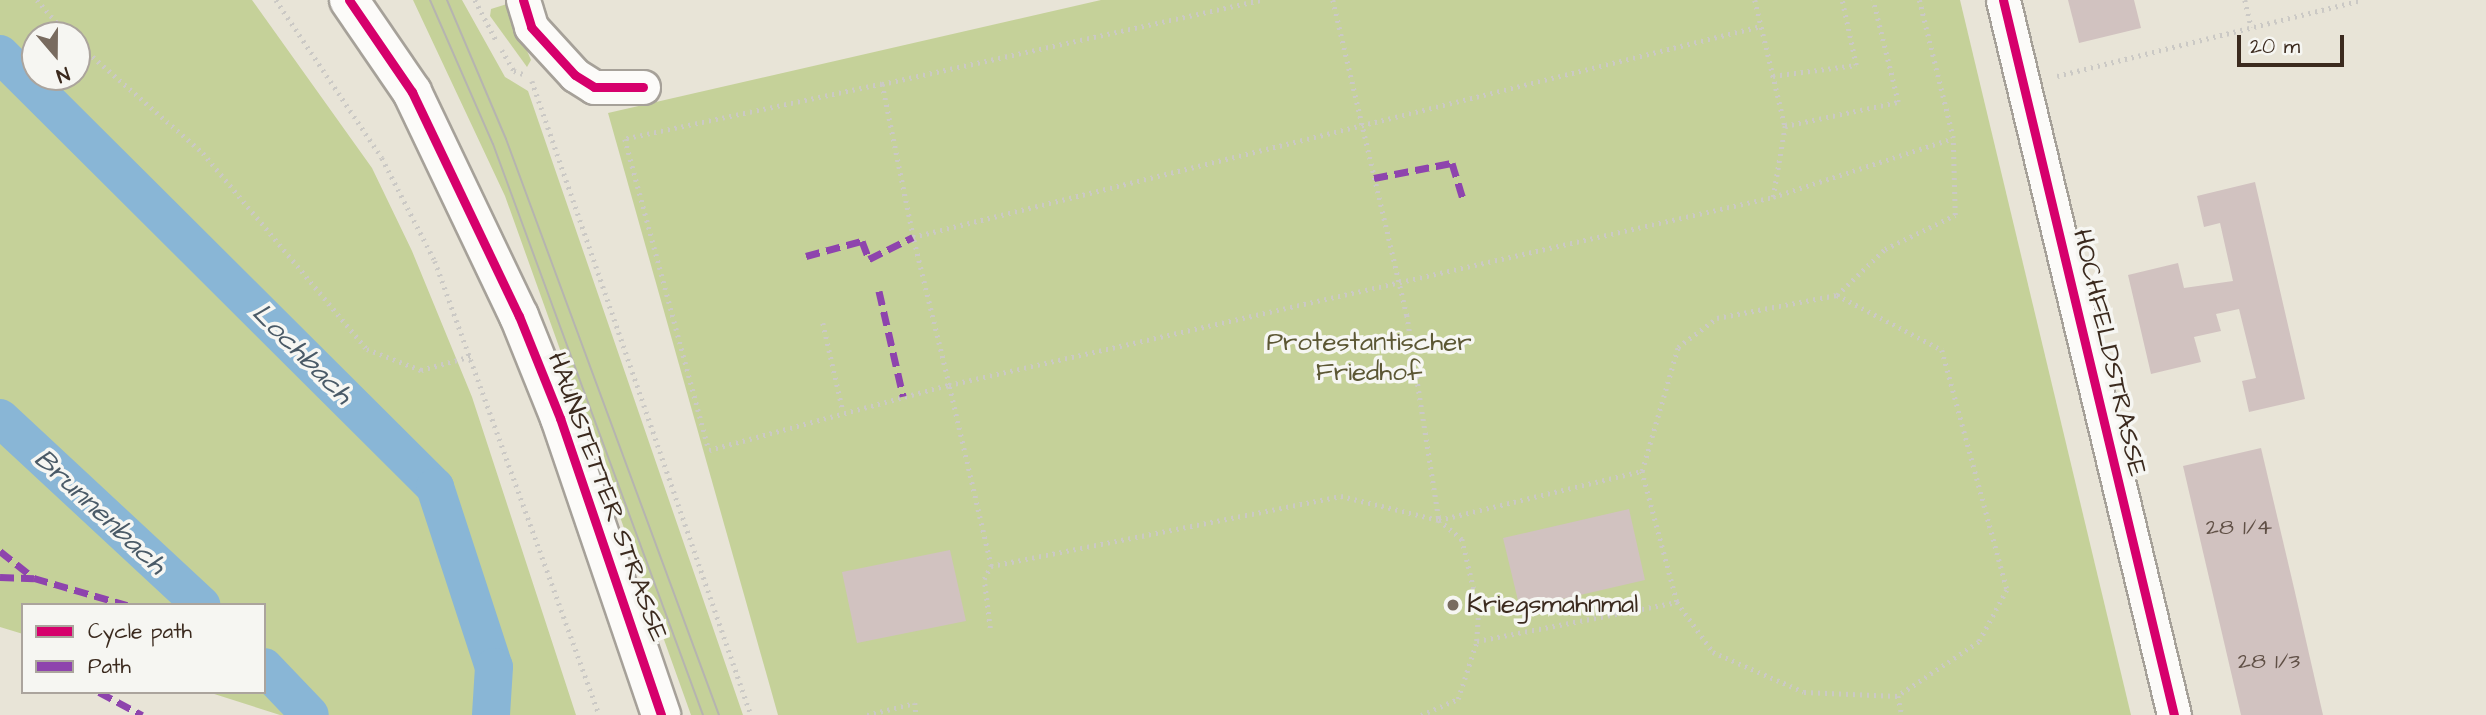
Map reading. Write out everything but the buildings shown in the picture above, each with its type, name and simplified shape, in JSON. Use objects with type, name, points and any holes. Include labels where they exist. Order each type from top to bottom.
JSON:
[{"type":"main road","name":"HAUNSTETTER STRASSE","points":[[349,0],[412,92],[519,316],[573,453],[661,715]]},
{"type":"street","points":[[523,0],[531,27],[575,75],[594,87],[643,87]]},
{"type":"street","name":"HOCHFELDSTRASSE","points":[[2004,0],[2174,715]]},
{"type":"path","points":[[37,0],[56,21]]},
{"type":"path","points":[[276,0],[382,158],[435,261],[472,356],[599,715]]},
{"type":"path","points":[[1262,0],[625,139],[709,450],[843,411],[949,385],[1773,197],[1953,138]]},
{"type":"path","points":[[1333,0],[1399,283],[1439,520]]},
{"type":"path","points":[[1755,0],[1785,126],[1773,197]]},
{"type":"path","points":[[1773,76],[1856,65],[1842,0]]},
{"type":"path","points":[[1785,126],[1898,102],[1874,0]]},
{"type":"path","points":[[1837,295],[1942,350],[2007,590],[1979,642],[1898,696],[1804,692],[1713,652],[1677,602],[1642,471],[1678,347],[1717,318],[1837,295],[1885,249],[1955,215],[1953,138],[1919,0]]},
{"type":"path","points":[[2245,0],[2251,27]]},
{"type":"path","points":[[2024,85],[2362,0]]},
{"type":"path","points":[[913,237],[1761,26]]},
{"type":"path","points":[[91,55],[203,153],[367,349],[421,370],[472,356]]},
{"type":"path","points":[[531,77],[751,715]]},
{"type":"path","points":[[882,84],[913,237],[991,566],[984,579],[990,628]]},
{"type":"path","points":[[823,323],[843,411]]},
{"type":"path","points":[[1439,520],[1642,471]]},
{"type":"path","points":[[991,566],[1341,496],[1439,520],[1462,539],[1479,611],[1477,640],[1458,699],[1439,713],[1421,715]]},
{"type":"path","points":[[1477,640],[1677,602]]},
{"type":"path","points":[[1898,696],[1902,715]]},
{"type":"path","points":[[867,715],[915,703],[916,715]]},
{"type":"green space","points":[[0,0],[252,0],[372,168],[412,251],[472,397],[576,715],[280,715],[214,694],[266,694],[266,603],[21,603],[21,633],[0,627]]},
{"type":"green space","points":[[413,0],[462,0],[505,77],[528,91],[743,715],[691,715],[505,196]]},
{"type":"green space","name":"Protestantischer Friedhof","points":[[1101,0],[1960,0],[2131,715],[778,715],[608,113]]},
{"type":"green space","points":[[507,4],[531,60],[527,67],[490,16],[491,9]]},
{"type":"waterway","name":"Lochbach","points":[[0,54],[435,487],[494,667],[491,715]]},
{"type":"waterway","name":"Brunnenbach","points":[[0,418],[199,603]]},
{"type":"waterway","name":"Brunnenbach","points":[[266,669],[310,715]]},
{"type":"tram line","points":[[430,0],[493,144],[703,715]]},
{"type":"tram line","points":[[447,0],[506,139],[719,715]]},
{"type":"marked path","points":[[1374,178],[1452,163],[1463,199]]},
{"type":"marked path","points":[[806,256],[862,241],[869,259],[913,237]]},
{"type":"marked path","points":[[879,291],[903,396]]},
{"type":"marked path","points":[[0,551],[34,578],[120,603]]},
{"type":"marked path","points":[[0,577],[34,578]]},
{"type":"marked path","points":[[103,694],[142,715]]},
{"type":"cycle path","points":[[349,0],[412,92],[519,316],[560,418],[661,715]]},
{"type":"cycle path","points":[[523,0],[531,27],[575,75],[594,87],[643,87]]},
{"type":"cycle path","points":[[2003,0],[2174,715]]},
{"type":"place","name":"Kriegsmahnmal","points":[[1453,605]]}]
